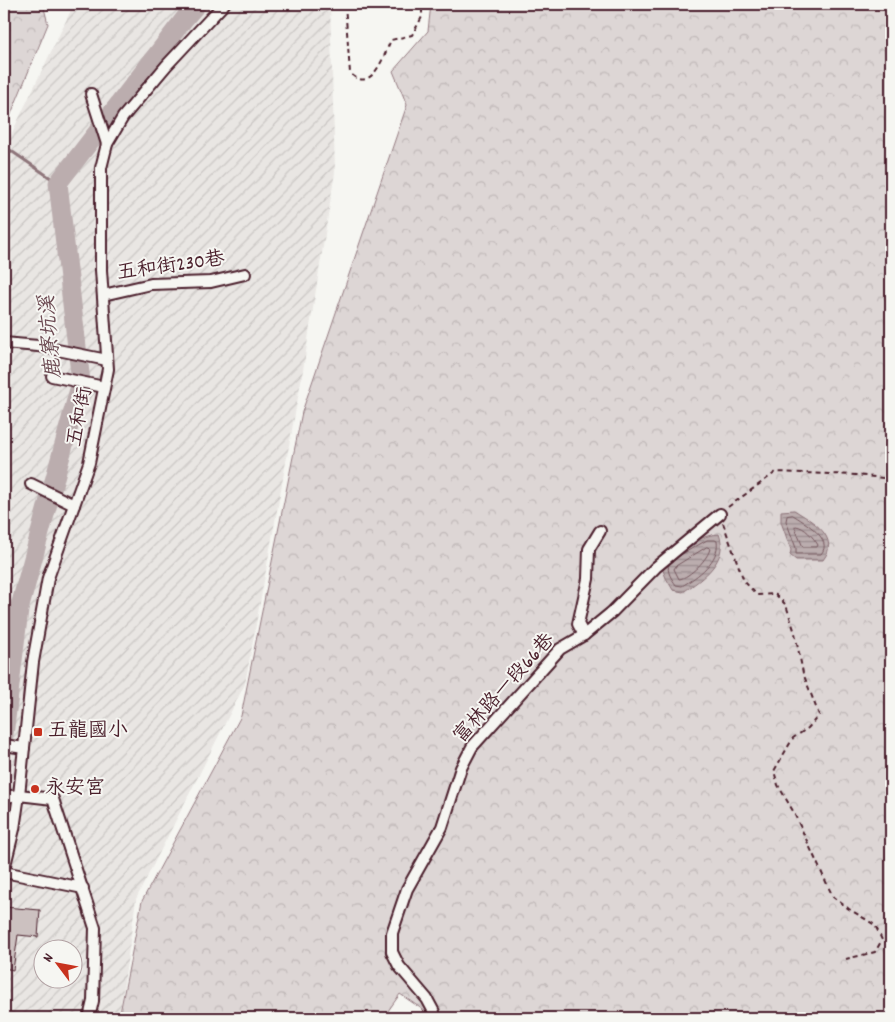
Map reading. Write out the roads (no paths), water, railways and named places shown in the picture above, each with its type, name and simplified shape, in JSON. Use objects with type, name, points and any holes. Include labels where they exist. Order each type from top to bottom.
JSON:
[{"type":"street","name":"五和街","points":[[4,870],[14,829],[33,662],[48,578],[89,463],[108,369],[101,270],[101,168],[107,144],[123,117],[220,5]]},
{"type":"street","points":[[91,94],[107,144]]},
{"type":"street","name":"五和街230巷","points":[[103,295],[151,284],[211,282],[244,274]]},
{"type":"street","points":[[4,343],[48,348],[107,360]]},
{"type":"street","points":[[52,376],[104,387]]},
{"type":"street","points":[[31,484],[74,505]]},
{"type":"street","name":"富林路一段66巷","points":[[435,1018],[427,999],[399,966],[392,952],[392,934],[407,889],[442,828],[461,768],[472,747],[560,648],[584,635],[612,612],[656,567],[720,514]]},
{"type":"street","points":[[584,635],[578,624],[588,579],[590,549],[600,531]]},
{"type":"street","points":[[4,745],[24,748]]},
{"type":"street","points":[[4,797],[19,795],[53,800],[95,928],[93,1001],[89,1018]]},
{"type":"street","points":[[4,870],[83,888]]},
{"type":"water","points":[[794,510],[822,530],[829,544],[828,552],[823,560],[796,560],[790,555],[791,550],[781,522],[781,511]]},
{"type":"water","points":[[719,534],[720,552],[712,568],[706,575],[683,592],[673,590],[662,568],[695,541],[710,535]]},
{"type":"waterway","name":"鹿寮坑溪","points":[[4,735],[19,610],[81,382],[58,183],[197,4]]},
{"type":"waterway","points":[[4,146],[58,183]]},
{"type":"place","name":"五龍國小","points":[[38,732]]},
{"type":"place","name":"永安宮","points":[[35,789]]}]
